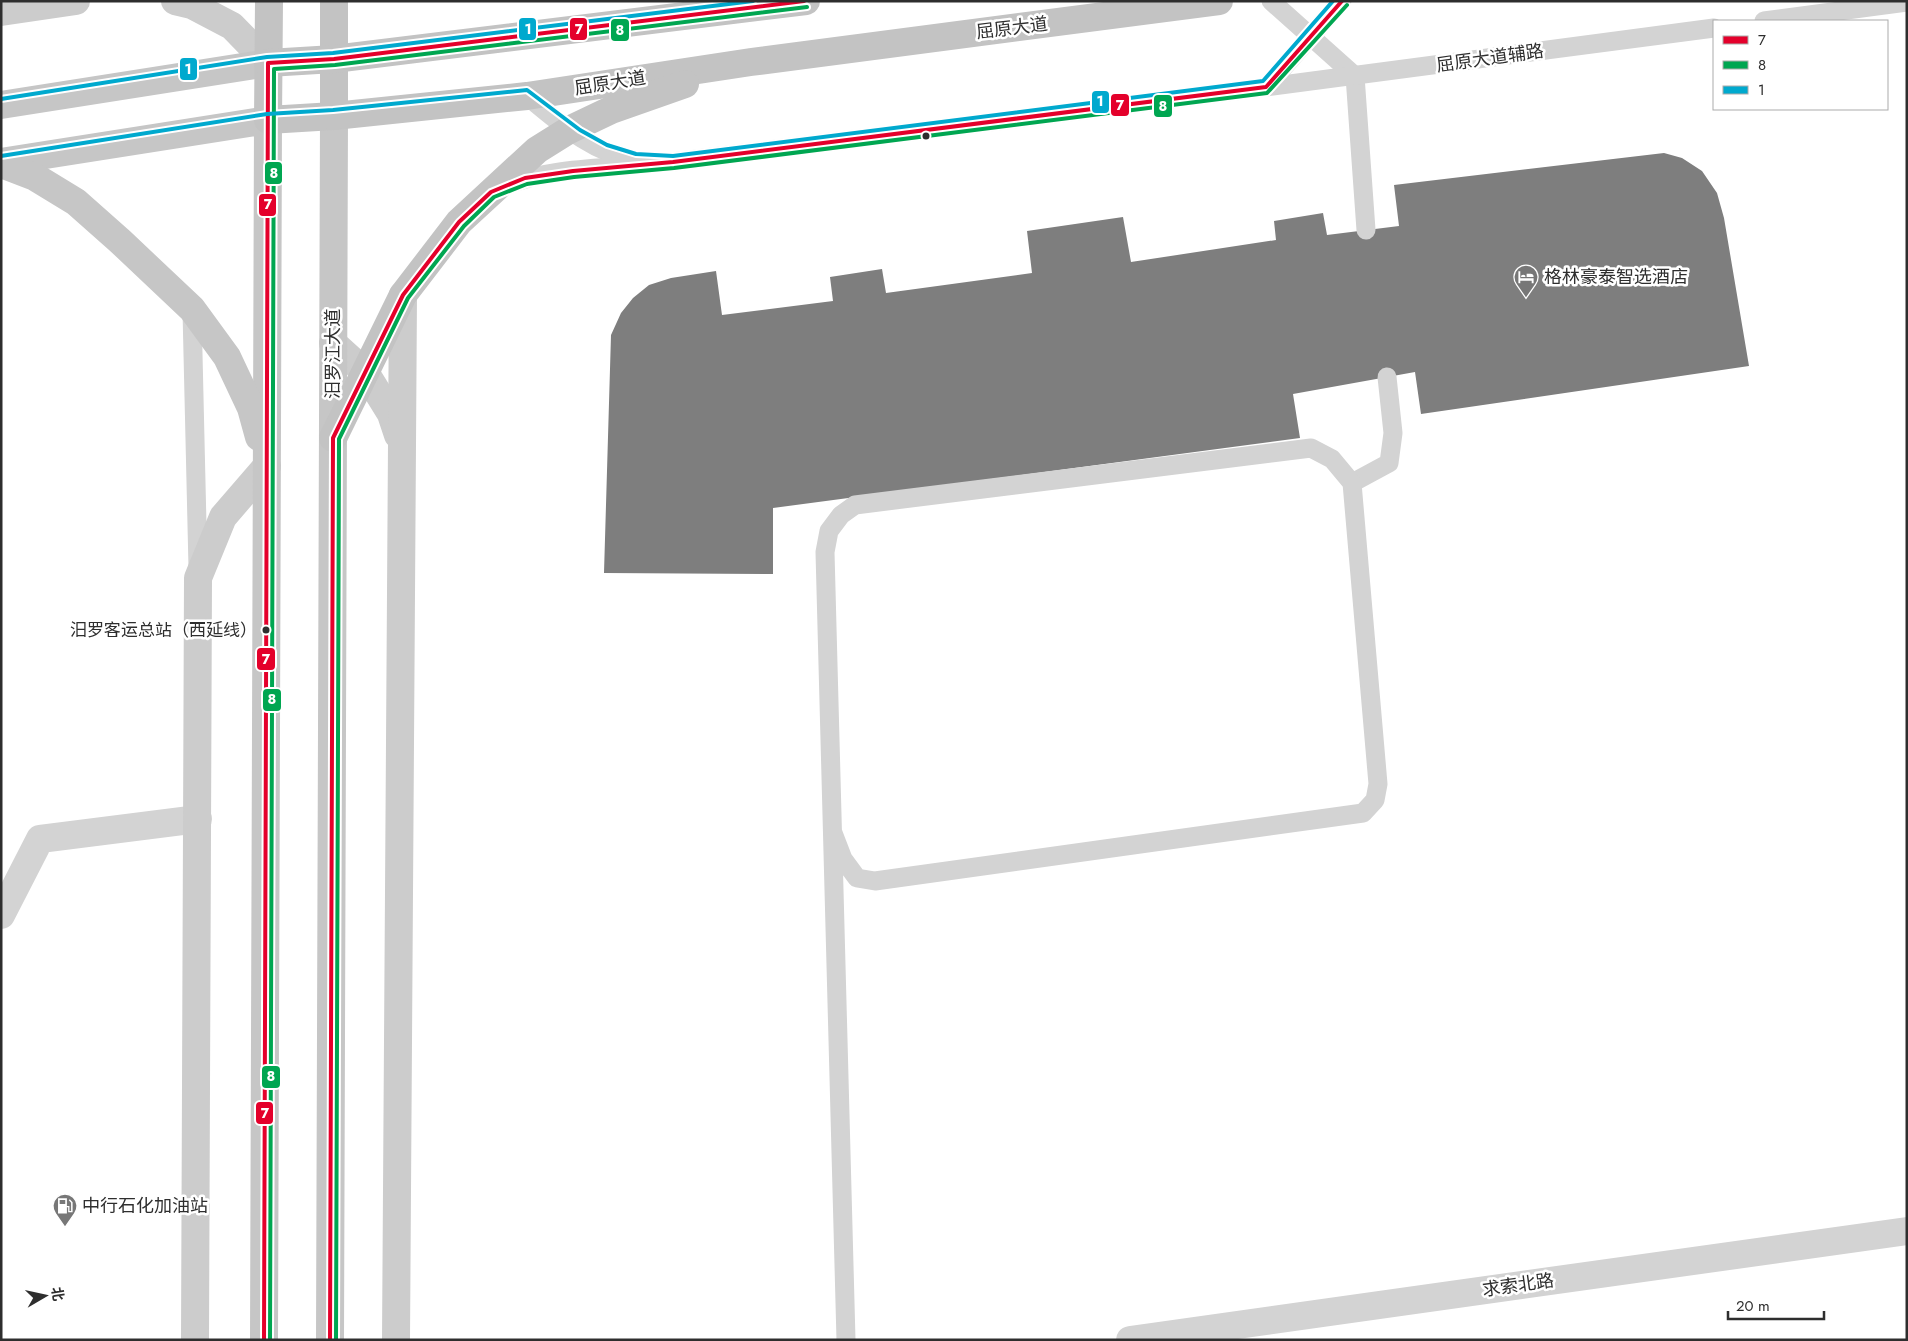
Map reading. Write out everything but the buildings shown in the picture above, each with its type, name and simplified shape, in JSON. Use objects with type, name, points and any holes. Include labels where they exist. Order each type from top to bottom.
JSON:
[{"type":"highway","points":[[268,120],[269,1]]},
{"type":"highway","name":"汨罗江大道","points":[[334,1],[334,116]]},
{"type":"highway","points":[[268,63],[334,59],[806,1]]},
{"type":"highway","name":"屈原大道","points":[[268,120],[334,116],[527,96],[751,62],[1219,1]]},
{"type":"highway","points":[[333,438],[403,296],[459,222],[537,150],[569,130],[611,110],[751,62]]},
{"type":"main road","points":[[1,12],[76,1]]},
{"type":"main road","points":[[176,1],[192,5],[232,26],[268,63]]},
{"type":"main road","points":[[1,105],[268,63]]},
{"type":"main road","name":"汨罗江大道","points":[[330,1340],[334,116]]},
{"type":"main road","points":[[264,1340],[268,120]]},
{"type":"main road","name":"屈原大道","points":[[1,163],[268,120]]},
{"type":"main road","points":[[1,163],[35,177],[76,202],[192,309],[227,357],[251,408],[267,466]]},
{"type":"main road","points":[[396,1340],[403,296]]},
{"type":"main road","points":[[333,343],[366,372],[391,414],[402,449]]},
{"type":"main road","points":[[195,1340],[198,578],[223,517],[267,466]]},
{"type":"street","points":[[1,915],[40,839],[198,819]]},
{"type":"street","name":"求索北路","points":[[1130,1340],[1907,1231]]},
{"type":"lane","points":[[1271,1],[1356,76],[1366,230]]},
{"type":"lane","points":[[1266,87],[1342,1]]},
{"type":"lane","points":[[1772,20],[1907,2]]},
{"type":"lane","name":"屈原大道辅路","points":[[674,162],[1356,76],[1713,28]]},
{"type":"lane","points":[[527,96],[569,130],[598,149],[635,160],[674,162]]},
{"type":"lane","points":[[491,192],[525,178],[573,170],[674,162]]},
{"type":"lane","points":[[192,309],[198,578]]},
{"type":"lane","points":[[1352,483],[1389,463],[1393,433],[1386,378]]},
{"type":"lane","points":[[833,833],[843,859],[857,878],[876,881],[1363,813],[1375,800],[1378,784],[1352,483],[1332,459],[1311,448],[855,504],[841,515],[828,530],[825,552],[846,1340]]},
{"type":"transit line","name":"1","points":[[1,99],[267,57],[333,53],[753,1]]},
{"type":"transit line","name":"7","points":[[264,1340],[268,63],[334,59],[804,1]]},
{"type":"transit line","name":"1","points":[[1,156],[267,114],[333,110],[527,90],[580,130],[607,145],[636,154],[673,156],[1263,81],[1333,1]]},
{"type":"transit line","name":"7","points":[[330,1340],[333,438],[403,295],[459,222],[491,192],[525,178],[573,171],[673,162],[1266,87],[1342,1]]},
{"type":"transit line","name":"8","points":[[336,1340],[339,439],[408,298],[464,226],[494,197],[527,184],[574,177],[674,168],[1267,93],[1347,5]]},
{"type":"transit line","name":"8","points":[[270,1340],[274,69],[335,65],[807,7]]},
{"type":"place","name":"格林豪泰智选酒店","points":[[1526,298]]},
{"type":"place","name":"汨罗客运总站（西延线）","points":[[266,630]]},
{"type":"place","name":"中行石化加油站","points":[[65,1227]]}]
